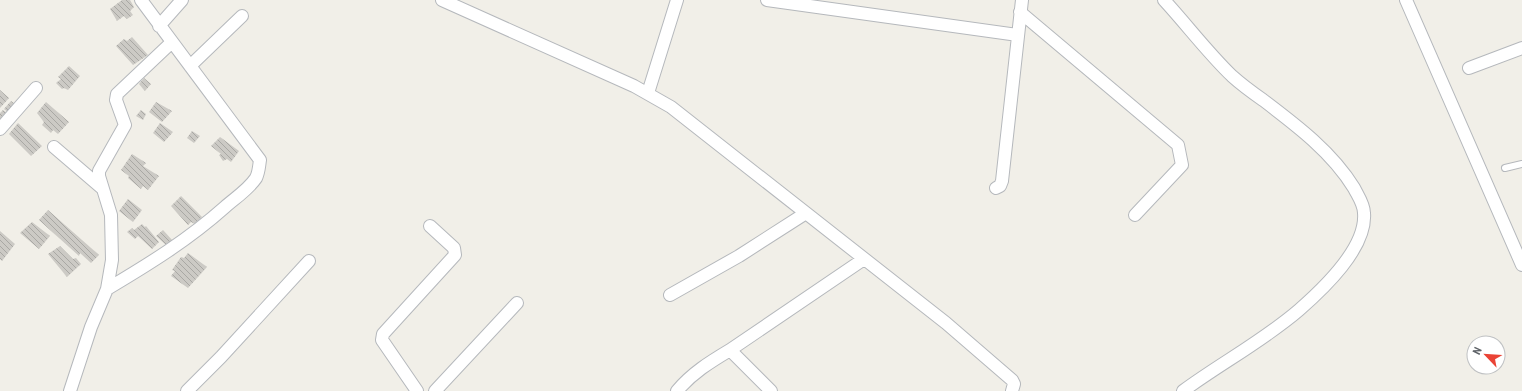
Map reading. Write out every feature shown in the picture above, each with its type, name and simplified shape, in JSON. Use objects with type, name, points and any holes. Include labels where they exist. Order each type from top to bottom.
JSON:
[{"type":"street","points":[[107,289],[164,255],[197,232],[249,186],[256,177],[260,160],[141,0]]},
{"type":"street","points":[[159,26],[182,0]]},
{"type":"street","points":[[442,0],[648,93],[690,120],[946,323],[1008,376],[1012,380],[1014,389]]},
{"type":"street","points":[[648,93],[677,0]]},
{"type":"street","points":[[767,0],[1018,35]]},
{"type":"street","points":[[1164,0],[1232,76],[1279,112],[1319,146],[1340,168],[1360,199],[1364,212],[1364,223],[1357,242],[1338,270],[1322,288],[1299,310],[1270,333],[1182,391]]},
{"type":"street","points":[[1406,0],[1522,265]]},
{"type":"street","points":[[996,188],[1000,186],[1002,181],[1021,6]]},
{"type":"street","points":[[1021,6],[1178,145],[1182,165],[1135,215]]},
{"type":"street","points":[[190,66],[242,16]]},
{"type":"street","points":[[70,391],[91,326],[107,289],[112,260],[111,215],[99,176],[100,171],[125,125],[116,100],[117,94],[172,42]]},
{"type":"street","points":[[1469,68],[1522,48]]},
{"type":"street","points":[[0,129],[36,88]]},
{"type":"street","points":[[54,147],[103,189]]},
{"type":"street","points":[[670,295],[739,256],[806,213]]},
{"type":"street","points":[[417,391],[382,340],[382,334],[455,255],[454,248],[430,226]]},
{"type":"street","points":[[677,391],[704,366],[864,259]]},
{"type":"street","points":[[187,391],[221,358],[309,261]]},
{"type":"street","points":[[436,391],[517,303]]},
{"type":"street","points":[[730,350],[771,391]]},
{"type":"lane","points":[[1505,168],[1522,164]]},
{"type":"building","points":[[122,0],[130,0],[134,7],[130,11],[133,15],[127,19],[124,16],[117,21],[110,9]]},
{"type":"building","points":[[132,37],[148,55],[133,65],[116,46],[124,39],[127,41]]},
{"type":"building","points":[[69,66],[80,76],[68,90],[64,88],[62,89],[56,83],[61,79],[58,77]]},
{"type":"building","points":[[144,78],[151,84],[145,91],[139,84]]},
{"type":"building","points":[[0,90],[9,98],[0,108]]},
{"type":"building","points":[[11,101],[18,106],[11,115],[4,109]]},
{"type":"building","points":[[46,102],[69,122],[58,134],[53,130],[51,133],[42,125],[44,122],[37,113]]},
{"type":"building","points":[[156,102],[172,111],[162,122],[149,112]]},
{"type":"building","points":[[3,110],[10,115],[3,122],[0,118],[0,113]]},
{"type":"building","points":[[141,110],[146,114],[143,120],[136,116]]},
{"type":"building","points":[[18,123],[42,146],[31,156],[9,134]]},
{"type":"building","points":[[160,123],[173,132],[164,142],[153,133]]},
{"type":"building","points":[[192,131],[200,136],[194,143],[187,138]]},
{"type":"building","points":[[220,137],[239,151],[231,162],[227,159],[223,161],[219,155],[221,154],[211,146]]},
{"type":"building","points":[[132,154],[146,163],[143,166],[159,176],[148,190],[143,186],[141,189],[121,170]]},
{"type":"building","points":[[181,196],[202,217],[195,224],[191,222],[188,225],[171,206]]},
{"type":"building","points":[[128,199],[142,210],[133,222],[119,211]]},
{"type":"building","points":[[48,210],[99,255],[91,263],[80,253],[79,256],[39,220]]},
{"type":"building","points":[[32,222],[50,236],[39,249],[20,233]]},
{"type":"building","points":[[142,224],[145,227],[146,226],[159,242],[152,249],[138,236],[135,239],[127,232],[132,228],[134,230]]},
{"type":"building","points":[[163,230],[173,241],[167,246],[156,236]]},
{"type":"building","points":[[0,231],[15,244],[2,261],[0,259]]},
{"type":"building","points":[[60,246],[73,259],[76,258],[81,264],[67,277],[48,254]]},
{"type":"building","points":[[188,253],[207,267],[188,288],[171,276],[175,271],[172,270],[181,257],[184,258]]}]
